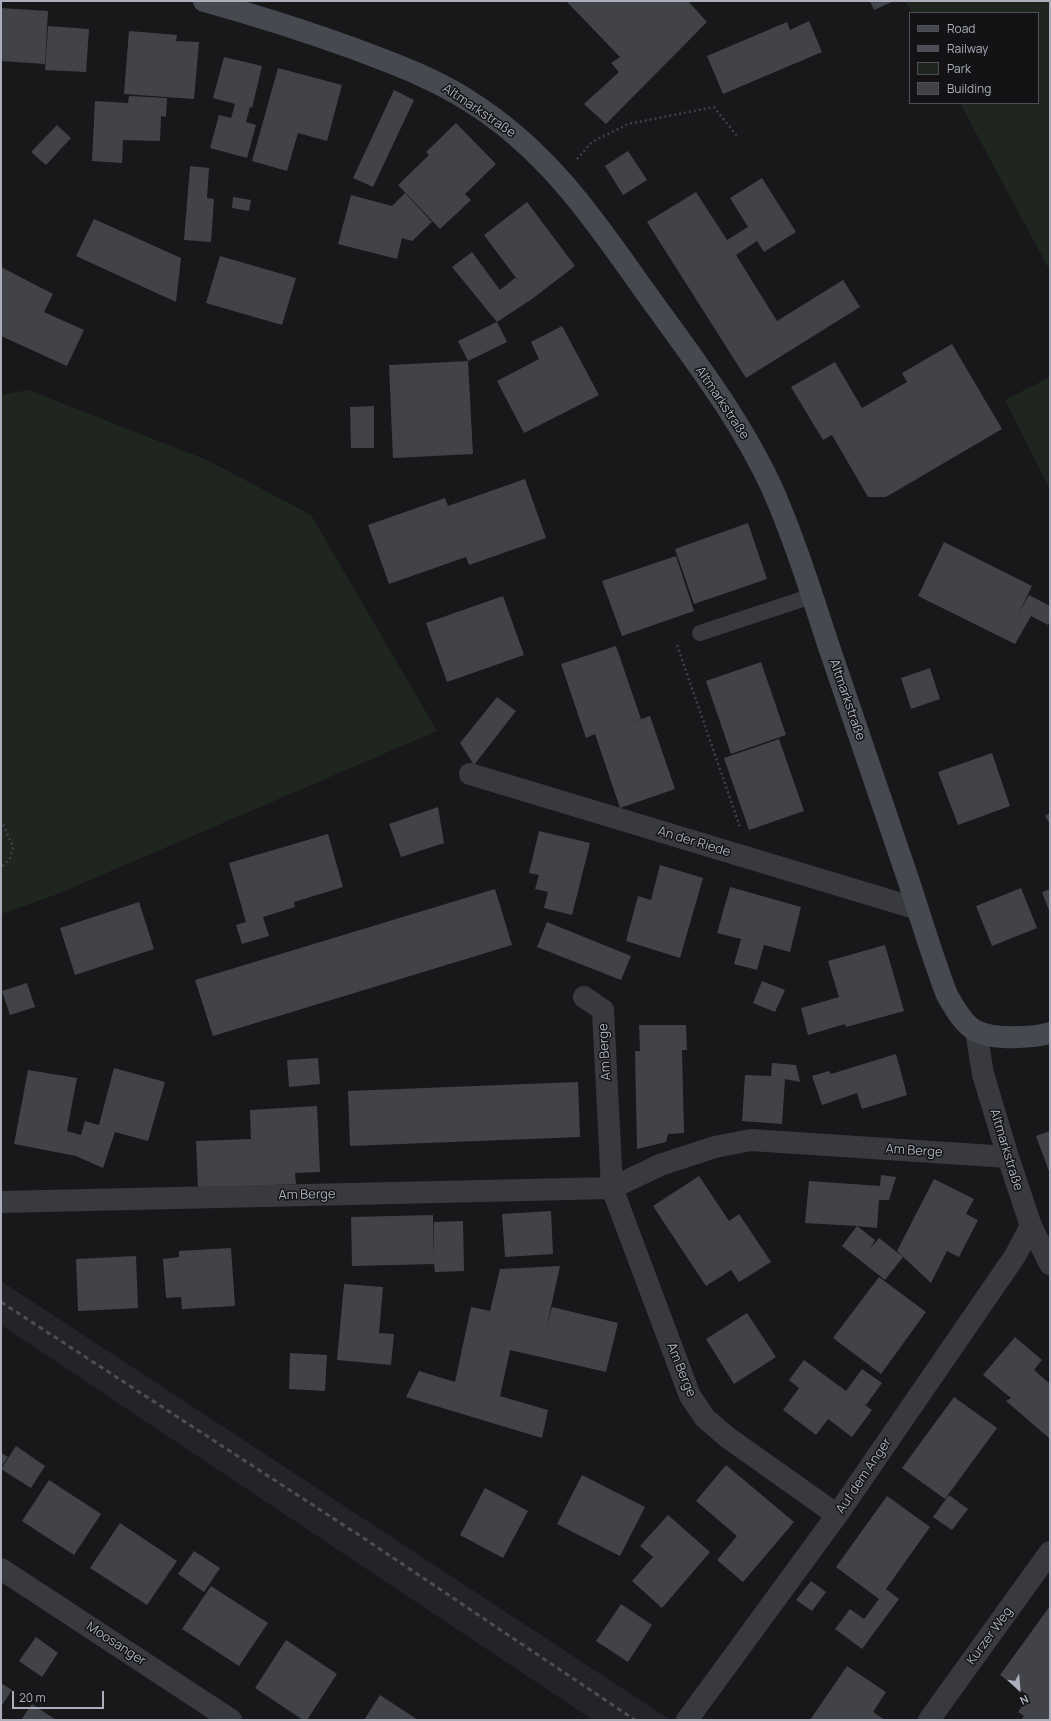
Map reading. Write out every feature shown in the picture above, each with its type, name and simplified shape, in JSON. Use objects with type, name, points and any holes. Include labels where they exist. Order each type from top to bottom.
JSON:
[{"type":"main road","name":"Altmarkstraße","points":[[204,1],[312,33],[391,62],[437,82],[500,122],[531,148],[560,178],[607,237],[736,421],[772,489],[812,596],[947,994],[964,1020],[976,1031]]},
{"type":"main road","points":[[976,1031],[994,1036],[1012,1038],[1029,1037],[1050,1033]]},
{"type":"street","name":"An der Riede","points":[[470,774],[918,910]]},
{"type":"street","name":"Am Berge","points":[[584,997],[603,1010],[612,1188],[690,1396],[705,1418],[727,1437],[837,1516]]},
{"type":"street","name":"Altmarkstraße","points":[[976,1031],[983,1074],[1008,1157],[1031,1226],[1050,1264]]},
{"type":"street","name":"Am Berge","points":[[1,1202],[612,1188],[660,1165],[715,1147],[751,1140],[1008,1157]]},
{"type":"street","name":"Auf dem Anger","points":[[687,1720],[837,1516],[1015,1256],[1031,1226]]},
{"type":"street","name":"Kurzer Weg","points":[[929,1720],[1050,1552]]},
{"type":"street","name":"Moosanger","points":[[1,1569],[231,1720]]},
{"type":"lane","points":[[700,633],[812,596]]},
{"type":"path","points":[[560,178],[592,142],[628,124],[714,107],[737,136]]},
{"type":"path","points":[[700,633],[684,628],[673,631],[751,859]]},
{"type":"path","points":[[1,820],[13,847],[10,858],[1,868]]},
{"type":"shaded area","points":[[1,1281],[670,1720],[593,1720],[1,1325]]},
{"type":"green space","points":[[905,1],[1050,1],[1050,271],[961,104],[1039,104],[1039,12],[911,12]]},
{"type":"green space","points":[[1050,377],[1050,490],[1005,400]]},
{"type":"green space","points":[[28,390],[207,460],[311,515],[437,731],[55,895],[1,914],[1,395]]},
{"type":"building","points":[[566,1],[688,1],[707,22],[606,124],[584,104],[619,72],[611,63],[620,57]]},
{"type":"building","points":[[870,1],[894,1],[874,10]]},
{"type":"building","points":[[1,8],[48,11],[45,64],[1,61]]},
{"type":"building","points":[[809,21],[822,52],[723,94],[707,56],[787,22],[790,30]]},
{"type":"building","points":[[48,26],[89,29],[86,72],[45,70]]},
{"type":"building","points":[[129,31],[177,35],[176,41],[199,42],[194,99],[124,94]]},
{"type":"building","points":[[224,57],[262,66],[252,108],[250,107],[246,122],[256,125],[247,158],[210,148],[219,115],[231,118],[235,104],[213,98]]},
{"type":"building","points":[[278,68],[342,85],[327,141],[298,133],[287,171],[252,161]]},
{"type":"building","points":[[394,90],[414,100],[373,187],[353,178]]},
{"type":"building","points":[[129,96],[167,98],[166,117],[161,116],[160,141],[123,140],[122,163],[92,161],[95,101],[128,103]]},
{"type":"building","points":[[456,123],[496,164],[465,194],[471,200],[440,229],[398,185],[429,155],[426,152]]},
{"type":"building","points":[[57,125],[71,138],[46,165],[31,152]]},
{"type":"building","points":[[628,151],[647,180],[623,195],[605,166]]},
{"type":"building","points":[[190,166],[209,168],[207,198],[214,199],[211,242],[184,240]]},
{"type":"building","points":[[762,178],[796,232],[764,252],[757,241],[736,255],[777,321],[843,280],[860,307],[746,378],[647,222],[696,192],[727,240],[748,227],[730,198]]},
{"type":"building","points":[[405,193],[432,222],[412,241],[402,238],[397,259],[338,244],[351,195],[392,206]]},
{"type":"building","points":[[233,197],[251,200],[249,211],[232,208]]},
{"type":"building","points":[[527,202],[575,266],[532,299],[497,322],[452,267],[472,252],[500,290],[515,278],[519,282],[484,235]]},
{"type":"building","points":[[94,219],[181,258],[176,302],[76,256]]},
{"type":"building","points":[[220,256],[296,278],[282,325],[206,303]]},
{"type":"building","points":[[1,267],[53,294],[44,312],[84,330],[67,366],[1,336]]},
{"type":"building","points":[[497,322],[507,342],[468,361],[458,341]]},
{"type":"building","points":[[562,326],[599,395],[524,433],[497,381],[539,359],[531,342]]},
{"type":"building","points":[[952,344],[1002,429],[886,497],[868,497],[832,435],[823,440],[791,387],[835,362],[862,408],[907,382],[902,373]]},
{"type":"building","points":[[468,361],[473,454],[393,458],[389,365]]},
{"type":"building","points":[[374,406],[374,448],[351,448],[350,407]]},
{"type":"building","points":[[525,479],[546,538],[469,565],[466,557],[389,584],[368,525],[445,498],[448,506]]},
{"type":"building","points":[[748,523],[767,579],[694,604],[675,549]]},
{"type":"building","points":[[944,542],[1032,586],[1019,613],[1029,595],[1050,606],[1050,621],[1048,625],[1031,616],[1015,644],[918,596]]},
{"type":"building","points":[[676,556],[694,611],[622,636],[602,581]]},
{"type":"building","points":[[503,596],[524,655],[447,682],[426,623]]},
{"type":"building","points":[[616,646],[641,719],[617,728],[650,716],[675,789],[620,808],[595,734],[586,738],[561,664]]},
{"type":"building","points":[[761,662],[786,735],[731,754],[706,681]]},
{"type":"building","points":[[930,668],[940,699],[911,709],[901,678]]},
{"type":"building","points":[[497,697],[516,711],[474,765],[460,743]]},
{"type":"building","points":[[779,739],[804,811],[749,830],[724,758]]},
{"type":"building","points":[[992,753],[1010,806],[958,825],[938,772]]},
{"type":"building","points":[[438,807],[444,843],[401,857],[389,824]]},
{"type":"building","points":[[1050,813],[1050,824],[1045,816]]},
{"type":"building","points":[[539,831],[590,843],[572,915],[544,908],[548,892],[535,889],[539,875],[529,873]]},
{"type":"building","points":[[328,834],[343,887],[294,902],[295,907],[263,917],[269,936],[242,944],[236,925],[246,922],[229,863]]},
{"type":"building","points":[[660,865],[703,878],[680,958],[626,941],[638,896],[651,900]]},
{"type":"building","points":[[730,887],[801,907],[790,952],[764,945],[757,970],[734,964],[741,939],[717,933]]},
{"type":"building","points":[[1021,888],[1037,928],[992,946],[976,906]]},
{"type":"building","points":[[495,889],[512,945],[213,1036],[195,980]]},
{"type":"building","points":[[1050,889],[1050,913],[1042,892]]},
{"type":"building","points":[[139,902],[154,949],[75,975],[60,928]]},
{"type":"building","points":[[547,922],[631,956],[621,980],[537,947]]},
{"type":"building","points":[[885,945],[904,1011],[846,1027],[845,1024],[808,1035],[801,1008],[839,997],[828,961]]},
{"type":"building","points":[[762,981],[785,990],[775,1012],[753,1003]]},
{"type":"building","points":[[27,983],[35,1007],[10,1015],[2,991]]},
{"type":"building","points":[[639,1025],[686,1025],[687,1050],[682,1050],[684,1133],[668,1134],[666,1142],[637,1149],[635,1051],[640,1051]]},
{"type":"building","points":[[896,1054],[907,1095],[862,1109],[857,1093],[822,1105],[812,1076],[829,1071],[831,1074]]},
{"type":"building","points":[[318,1058],[320,1084],[289,1087],[287,1060]]},
{"type":"building","points":[[772,1063],[796,1065],[800,1082],[785,1079],[782,1124],[742,1121],[745,1075],[771,1076]]},
{"type":"building","points":[[114,1068],[165,1082],[148,1141],[115,1132],[103,1168],[76,1156],[14,1144],[28,1070],[77,1078],[67,1131],[81,1135],[85,1121],[99,1125]]},
{"type":"building","points":[[578,1082],[580,1137],[350,1146],[348,1091]]},
{"type":"building","points":[[317,1106],[320,1172],[295,1173],[296,1184],[198,1188],[196,1141],[251,1139],[250,1110]]},
{"type":"building","points":[[1050,1131],[1050,1174],[1036,1136]]},
{"type":"building","points":[[881,1175],[896,1177],[889,1200],[879,1200],[877,1228],[805,1223],[809,1181],[880,1186]]},
{"type":"building","points":[[699,1176],[729,1221],[739,1214],[771,1262],[739,1282],[731,1270],[706,1286],[653,1206]]},
{"type":"building","points":[[934,1179],[974,1199],[966,1214],[978,1220],[959,1257],[947,1251],[931,1283],[897,1251]]},
{"type":"building","points":[[551,1211],[553,1254],[505,1257],[502,1214]]},
{"type":"building","points":[[433,1215],[434,1261],[434,1222],[463,1221],[464,1271],[435,1272],[434,1264],[352,1266],[351,1217]]},
{"type":"building","points":[[857,1226],[875,1240],[870,1249],[879,1238],[903,1257],[885,1280],[842,1246]]},
{"type":"building","points":[[231,1248],[235,1306],[182,1309],[181,1297],[166,1298],[163,1259],[179,1257],[179,1251]]},
{"type":"building","points":[[136,1256],[138,1308],[78,1311],[76,1259]]},
{"type":"building","points":[[560,1266],[547,1325],[552,1307],[618,1323],[606,1372],[510,1350],[500,1396],[548,1410],[542,1438],[406,1397],[419,1371],[455,1382],[471,1307],[490,1311],[500,1269]]},
{"type":"building","points":[[879,1277],[926,1312],[881,1374],[833,1338]]},
{"type":"building","points":[[344,1284],[383,1287],[379,1333],[394,1334],[391,1365],[337,1360]]},
{"type":"building","points":[[747,1313],[776,1357],[734,1384],[706,1339]]},
{"type":"building","points":[[1015,1337],[1042,1360],[1034,1370],[1050,1384],[1049,1438],[1006,1401],[1011,1398],[983,1375]]},
{"type":"building","points":[[290,1353],[327,1355],[325,1391],[289,1389]]},
{"type":"building","points":[[804,1360],[846,1391],[862,1369],[882,1383],[866,1405],[862,1403],[872,1410],[852,1437],[828,1419],[816,1435],[783,1410],[799,1388],[789,1380]]},
{"type":"building","points":[[954,1397],[997,1428],[945,1499],[902,1468]]},
{"type":"building","points":[[16,1446],[45,1466],[31,1488],[1,1469]]},
{"type":"building","points":[[1,1453],[8,1457],[1,1467]]},
{"type":"building","points":[[726,1465],[794,1522],[743,1582],[717,1560],[737,1536],[696,1501]]},
{"type":"building","points":[[582,1475],[645,1507],[620,1556],[557,1524]]},
{"type":"building","points":[[49,1480],[101,1514],[74,1555],[22,1521]]},
{"type":"building","points":[[485,1488],[528,1511],[503,1558],[460,1535]]},
{"type":"building","points":[[949,1495],[968,1509],[952,1530],[933,1517]]},
{"type":"building","points":[[887,1496],[930,1527],[886,1589],[899,1599],[862,1649],[835,1629],[850,1609],[864,1619],[879,1599],[836,1567]]},
{"type":"building","points":[[668,1515],[710,1552],[662,1608],[632,1581],[653,1557],[640,1546]]},
{"type":"building","points":[[120,1523],[177,1561],[147,1605],[90,1568]]},
{"type":"building","points":[[194,1551],[220,1568],[204,1592],[178,1574]]},
{"type":"building","points":[[811,1581],[826,1592],[812,1611],[796,1600]]},
{"type":"building","points":[[211,1586],[268,1623],[239,1666],[182,1629]]},
{"type":"building","points":[[621,1604],[652,1625],[628,1662],[596,1641]]},
{"type":"building","points":[[1050,1606],[1050,1720],[1021,1720],[1024,1716],[1018,1712],[1029,1696],[1000,1675]]},
{"type":"building","points":[[36,1637],[58,1653],[42,1677],[19,1661]]},
{"type":"building","points":[[286,1640],[337,1674],[307,1720],[303,1720],[255,1688]]},
{"type":"building","points":[[847,1666],[886,1692],[873,1712],[885,1720],[810,1720]]},
{"type":"building","points":[[1,1683],[12,1690],[1,1707]]},
{"type":"building","points":[[380,1695],[418,1720],[364,1720]]},
{"type":"building","points":[[32,1704],[56,1720],[21,1720]]},
{"type":"railway","points":[[1,1302],[368,1541],[635,1720]]}]
